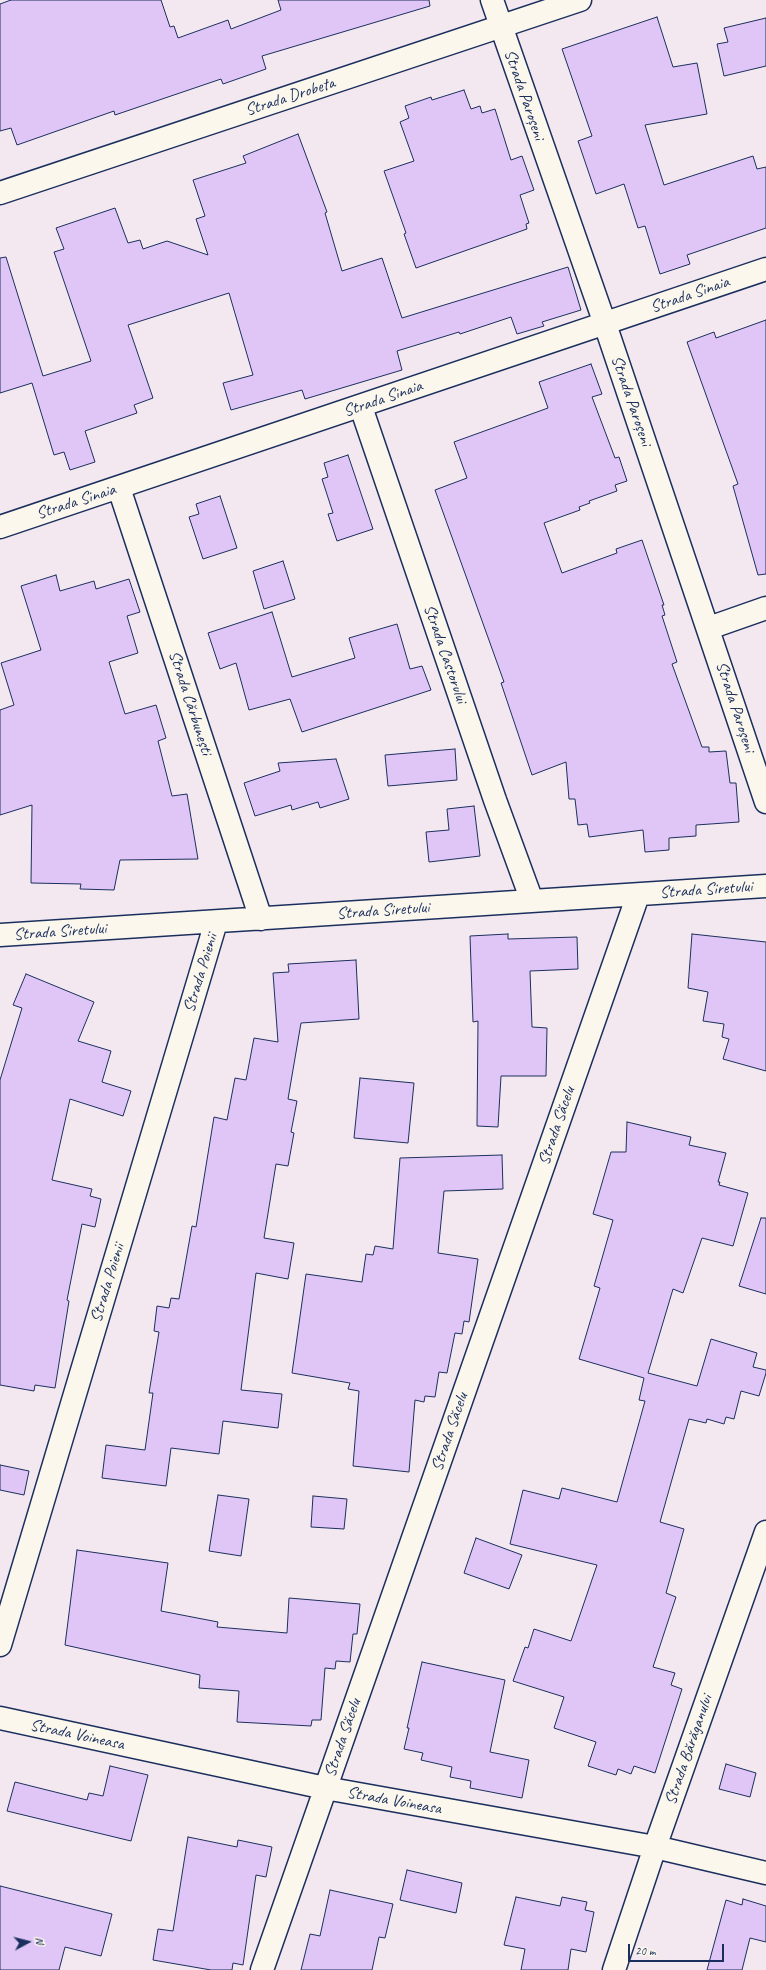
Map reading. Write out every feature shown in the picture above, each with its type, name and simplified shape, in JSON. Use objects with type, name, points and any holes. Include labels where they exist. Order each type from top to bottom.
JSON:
[{"type":"street","name":"Strada Paroșeni","points":[[492,0],[500,27],[605,324],[709,628],[766,802]]},
{"type":"street","name":"Strada Drobeta","points":[[0,194],[580,0]]},
{"type":"street","name":"Strada Sinaia","points":[[0,527],[361,407],[766,269]]},
{"type":"street","name":"Strada Castorului","points":[[361,407],[495,800],[532,901]]},
{"type":"street","name":"Strada Cărbunești","points":[[119,488],[261,919]]},
{"type":"street","points":[[709,628],[766,608]]},
{"type":"street","name":"Strada Siretului","points":[[0,935],[766,886]]},
{"type":"street","name":"Strada Săcelu","points":[[262,1970],[638,895]]},
{"type":"street","name":"Strada Poienii","points":[[0,1645],[216,922]]},
{"type":"street","name":"Strada Bărăganului","points":[[614,1970],[655,1847],[766,1532]]},
{"type":"street","name":"Strada Voineasa","points":[[0,1718],[325,1788],[655,1847],[766,1873]]},
{"type":"building","points":[[11,0],[161,0],[170,27],[174,26],[178,38],[228,20],[231,29],[281,10],[278,0],[429,0],[430,6],[262,56],[266,69],[223,84],[221,79],[115,115],[114,111],[17,145],[11,128],[0,131],[0,4]]},
{"type":"building","points":[[657,17],[673,67],[697,63],[707,114],[645,125],[664,185],[753,156],[757,169],[766,167],[766,228],[687,255],[690,264],[660,274],[645,226],[638,228],[624,184],[596,194],[578,141],[592,136],[562,49]]},
{"type":"building","points":[[766,18],[766,66],[724,76],[717,44],[728,42],[724,28]]},
{"type":"building","points":[[464,90],[471,109],[480,106],[482,113],[495,109],[511,160],[522,156],[534,190],[520,195],[529,223],[526,224],[527,229],[416,268],[404,234],[406,233],[384,171],[414,161],[400,122],[409,118],[405,106],[431,97],[432,100]]},
{"type":"building","points":[[298,134],[327,212],[325,213],[342,271],[382,258],[402,318],[568,267],[581,310],[542,322],[544,326],[517,334],[511,317],[460,334],[459,332],[397,351],[402,370],[305,399],[302,390],[231,410],[223,383],[253,375],[229,293],[128,325],[153,398],[134,405],[137,413],[85,431],[95,462],[70,470],[64,452],[54,455],[32,383],[0,393],[0,258],[6,257],[43,376],[91,361],[54,252],[64,249],[56,228],[115,208],[128,243],[140,240],[143,249],[167,241],[208,255],[196,219],[205,216],[193,180],[246,163],[243,156]]},
{"type":"building","points":[[766,320],[766,574],[758,575],[733,486],[738,484],[687,342],[714,332],[716,338]]},
{"type":"building","points":[[591,364],[602,394],[592,397],[615,458],[619,457],[627,481],[615,485],[617,491],[589,501],[590,503],[579,507],[580,510],[544,523],[562,573],[617,553],[616,549],[642,540],[664,605],[662,605],[665,615],[662,616],[677,662],[672,664],[702,747],[709,747],[709,752],[726,751],[730,783],[736,783],[739,822],[696,825],[696,836],[669,838],[669,850],[645,852],[643,830],[589,837],[587,824],[578,825],[575,799],[569,799],[566,762],[532,775],[501,683],[504,682],[435,490],[467,478],[454,442],[548,408],[539,382]]},
{"type":"building","points":[[348,455],[373,529],[337,541],[328,514],[333,513],[322,479],[328,477],[324,463]]},
{"type":"building","points":[[220,496],[237,548],[203,559],[189,517],[199,514],[196,504]]},
{"type":"building","points":[[283,561],[295,599],[264,609],[253,571]]},
{"type":"building","points":[[56,575],[60,591],[94,581],[96,589],[129,579],[140,612],[127,616],[138,653],[109,662],[125,714],[156,705],[166,738],[158,741],[172,796],[187,794],[198,859],[120,860],[114,890],[80,889],[81,884],[31,883],[32,805],[0,815],[0,710],[14,705],[1,663],[41,650],[21,586]]},
{"type":"building","points":[[272,612],[292,677],[355,658],[349,638],[397,624],[410,669],[422,666],[431,690],[302,732],[290,699],[249,710],[236,663],[220,669],[208,633]]},
{"type":"building","points":[[455,749],[457,780],[388,786],[385,755]]},
{"type":"building","points":[[336,759],[349,799],[320,808],[318,802],[292,810],[291,805],[255,816],[244,783],[280,771],[278,763]]},
{"type":"building","points":[[474,806],[480,856],[429,862],[426,832],[449,830],[447,809]]},
{"type":"building","points":[[508,934],[508,939],[577,937],[578,969],[530,971],[532,1027],[547,1028],[546,1076],[501,1076],[498,1127],[477,1126],[478,1021],[473,1022],[470,936]]},
{"type":"building","points":[[692,934],[766,942],[766,1071],[723,1059],[729,1039],[722,1037],[724,1024],[703,1021],[708,992],[688,988]]},
{"type":"building","points":[[356,960],[359,1019],[301,1023],[288,1099],[297,1101],[291,1132],[294,1133],[288,1166],[276,1164],[264,1238],[294,1243],[288,1279],[256,1273],[241,1390],[282,1394],[278,1428],[223,1421],[219,1454],[171,1448],[166,1486],[102,1478],[106,1445],[145,1450],[153,1393],[149,1393],[159,1332],[154,1331],[157,1306],[169,1308],[171,1298],[179,1299],[192,1226],[196,1227],[214,1117],[227,1120],[235,1078],[246,1080],[254,1038],[278,1042],[273,973],[289,972],[288,964]]},
{"type":"building","points":[[26,974],[94,1002],[78,1041],[111,1051],[102,1082],[131,1091],[123,1116],[70,1099],[52,1180],[92,1189],[90,1196],[101,1199],[95,1227],[82,1224],[67,1300],[69,1301],[55,1388],[35,1385],[34,1391],[0,1385],[0,1080],[22,1008],[13,1005]]},
{"type":"building","points":[[360,1078],[414,1083],[408,1143],[354,1138]]},
{"type":"building","points":[[627,1122],[691,1137],[689,1145],[726,1153],[718,1182],[720,1182],[719,1185],[748,1193],[733,1246],[702,1238],[683,1293],[673,1289],[648,1373],[697,1386],[711,1339],[757,1353],[753,1367],[766,1370],[766,1373],[759,1396],[741,1391],[734,1419],[726,1417],[724,1424],[707,1419],[706,1423],[689,1419],[660,1522],[684,1529],[666,1593],[676,1597],[653,1667],[675,1673],[671,1685],[682,1689],[655,1773],[634,1766],[631,1774],[618,1769],[616,1775],[588,1766],[596,1742],[554,1728],[564,1697],[513,1681],[525,1647],[528,1648],[534,1629],[571,1641],[597,1565],[510,1544],[523,1490],[559,1499],[562,1488],[617,1502],[645,1401],[639,1400],[644,1378],[579,1359],[600,1288],[594,1286],[613,1220],[593,1214],[611,1152],[626,1152]]},
{"type":"building","points":[[502,1155],[503,1189],[444,1191],[438,1253],[478,1259],[469,1322],[464,1321],[462,1334],[455,1333],[447,1373],[439,1372],[435,1397],[425,1396],[424,1402],[415,1400],[409,1472],[353,1466],[359,1391],[348,1389],[350,1383],[292,1373],[306,1274],[362,1282],[366,1254],[373,1255],[375,1246],[393,1249],[400,1158]]},
{"type":"building","points":[[761,1218],[766,1218],[766,1294],[739,1286]]},
{"type":"building","points":[[0,1465],[29,1471],[24,1495],[0,1490]]},
{"type":"building","points":[[218,1495],[249,1499],[241,1556],[209,1551]]},
{"type":"building","points":[[313,1496],[347,1499],[344,1529],[311,1527]]},
{"type":"building","points":[[476,1538],[522,1555],[509,1589],[464,1573]]},
{"type":"building","points":[[77,1550],[168,1563],[161,1611],[218,1622],[217,1627],[287,1633],[289,1598],[360,1604],[357,1634],[353,1634],[350,1662],[336,1661],[335,1669],[325,1668],[321,1720],[312,1720],[311,1726],[237,1722],[239,1691],[199,1688],[200,1675],[65,1645]]},
{"type":"building","points":[[422,1662],[505,1680],[490,1752],[529,1760],[522,1798],[470,1788],[471,1781],[450,1777],[452,1767],[421,1760],[423,1753],[404,1749],[409,1728],[407,1728]]},
{"type":"building","points":[[726,1764],[756,1773],[750,1797],[719,1789]]},
{"type":"building","points":[[110,1766],[148,1775],[131,1841],[7,1811],[15,1782],[87,1800],[89,1793],[103,1796]]},
{"type":"building","points":[[188,1837],[237,1847],[238,1840],[272,1847],[266,1877],[256,1875],[243,1965],[233,1963],[232,1970],[211,1970],[153,1960],[158,1929],[173,1931]]},
{"type":"building","points":[[407,1870],[462,1883],[456,1913],[400,1900]]},
{"type":"building","points":[[0,1886],[112,1914],[101,1956],[65,1947],[59,1970],[0,1970]]},
{"type":"building","points":[[330,1890],[393,1904],[385,1938],[379,1937],[372,1970],[301,1970],[310,1934],[320,1936]]},
{"type":"building","points":[[516,1897],[560,1906],[562,1897],[587,1902],[585,1910],[594,1912],[586,1952],[571,1949],[568,1970],[521,1970],[525,1949],[504,1945]]},
{"type":"building","points":[[743,1899],[766,1906],[766,1942],[750,1938],[742,1970],[707,1970],[726,1900],[742,1905]]}]
